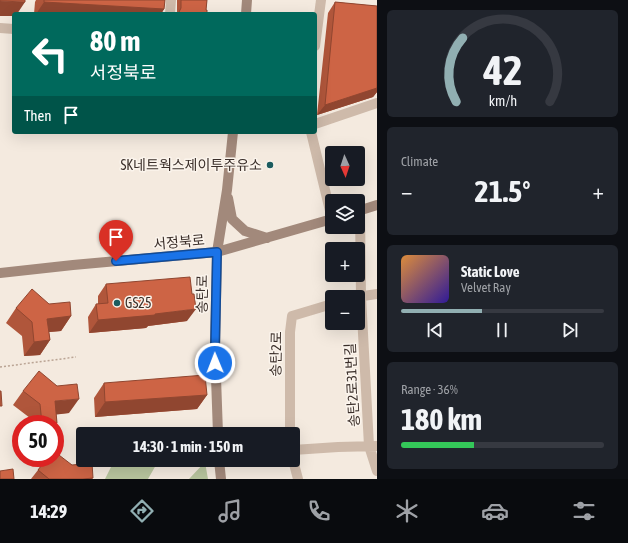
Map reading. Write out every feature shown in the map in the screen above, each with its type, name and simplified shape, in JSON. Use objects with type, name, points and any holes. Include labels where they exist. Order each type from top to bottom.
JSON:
[{"type":"street","points":[[170,12],[172,0]]},
{"type":"street","points":[[246,12],[247,0]]},
{"type":"street","points":[[317,31],[321,0]]},
{"type":"street","points":[[0,28],[12,29]]},
{"type":"street","points":[[317,123],[377,103]]},
{"type":"street","name":"송탄로","points":[[218,427],[215,349],[217,252],[227,190],[233,134]]},
{"type":"street","points":[[311,134],[326,194]]},
{"type":"street","points":[[227,190],[232,219],[245,231],[267,238]]},
{"type":"street","points":[[365,208],[377,205]]},
{"type":"street","name":"서정북로","points":[[0,273],[217,252],[325,221]]},
{"type":"street","points":[[359,234],[359,290]]},
{"type":"street","points":[[365,295],[377,294]]},
{"type":"street","name":"송탄2로","points":[[290,427],[290,332],[292,316],[325,306]]},
{"type":"street","name":"송탄2로31번길","points":[[362,330],[373,446],[377,471]]},
{"type":"street","points":[[300,450],[373,446]]},
{"type":"street","points":[[220,467],[221,479]]},
{"type":"street","points":[[295,467],[298,479]]},
{"type":"path","points":[[0,367],[76,357]]},
{"type":"green space","points":[[111,467],[155,467],[148,479],[105,479]]},
{"type":"green space","points":[[200,467],[206,467],[208,479],[189,479]]},
{"type":"building","points":[[25,0],[25,2],[0,1]]},
{"type":"building","points":[[44,0],[165,0],[164,9],[44,2]]},
{"type":"building","points":[[181,0],[207,0],[207,12],[179,12],[181,8]]},
{"type":"building","points":[[335,2],[377,6],[377,88],[325,105]]},
{"type":"building","points":[[190,277],[196,309],[155,315],[98,320],[96,304],[108,303],[106,284]]},
{"type":"building","points":[[32,289],[49,304],[70,302],[71,316],[47,319],[50,340],[34,342],[32,322],[16,308]]},
{"type":"building","points":[[39,371],[57,386],[77,384],[79,399],[55,401],[56,415],[41,415],[40,404],[23,391]]},
{"type":"building","points":[[205,375],[207,395],[105,402],[104,383]]},
{"type":"building","points":[[1,391],[2,406],[0,406]]},
{"type":"building","points":[[64,459],[72,465],[76,465],[76,467],[92,467],[93,478],[49,479],[38,470],[40,467],[64,467]]},
{"type":"building","points":[[13,469],[14,479],[0,479],[0,471]]},
{"type":"place","name":"SK네트웍스제이투주유소","points":[[270,165]]},
{"type":"place","name":"GS25","points":[[117,303]]},
{"type":"route","points":[[116,261],[217,252],[215,363]]}]
